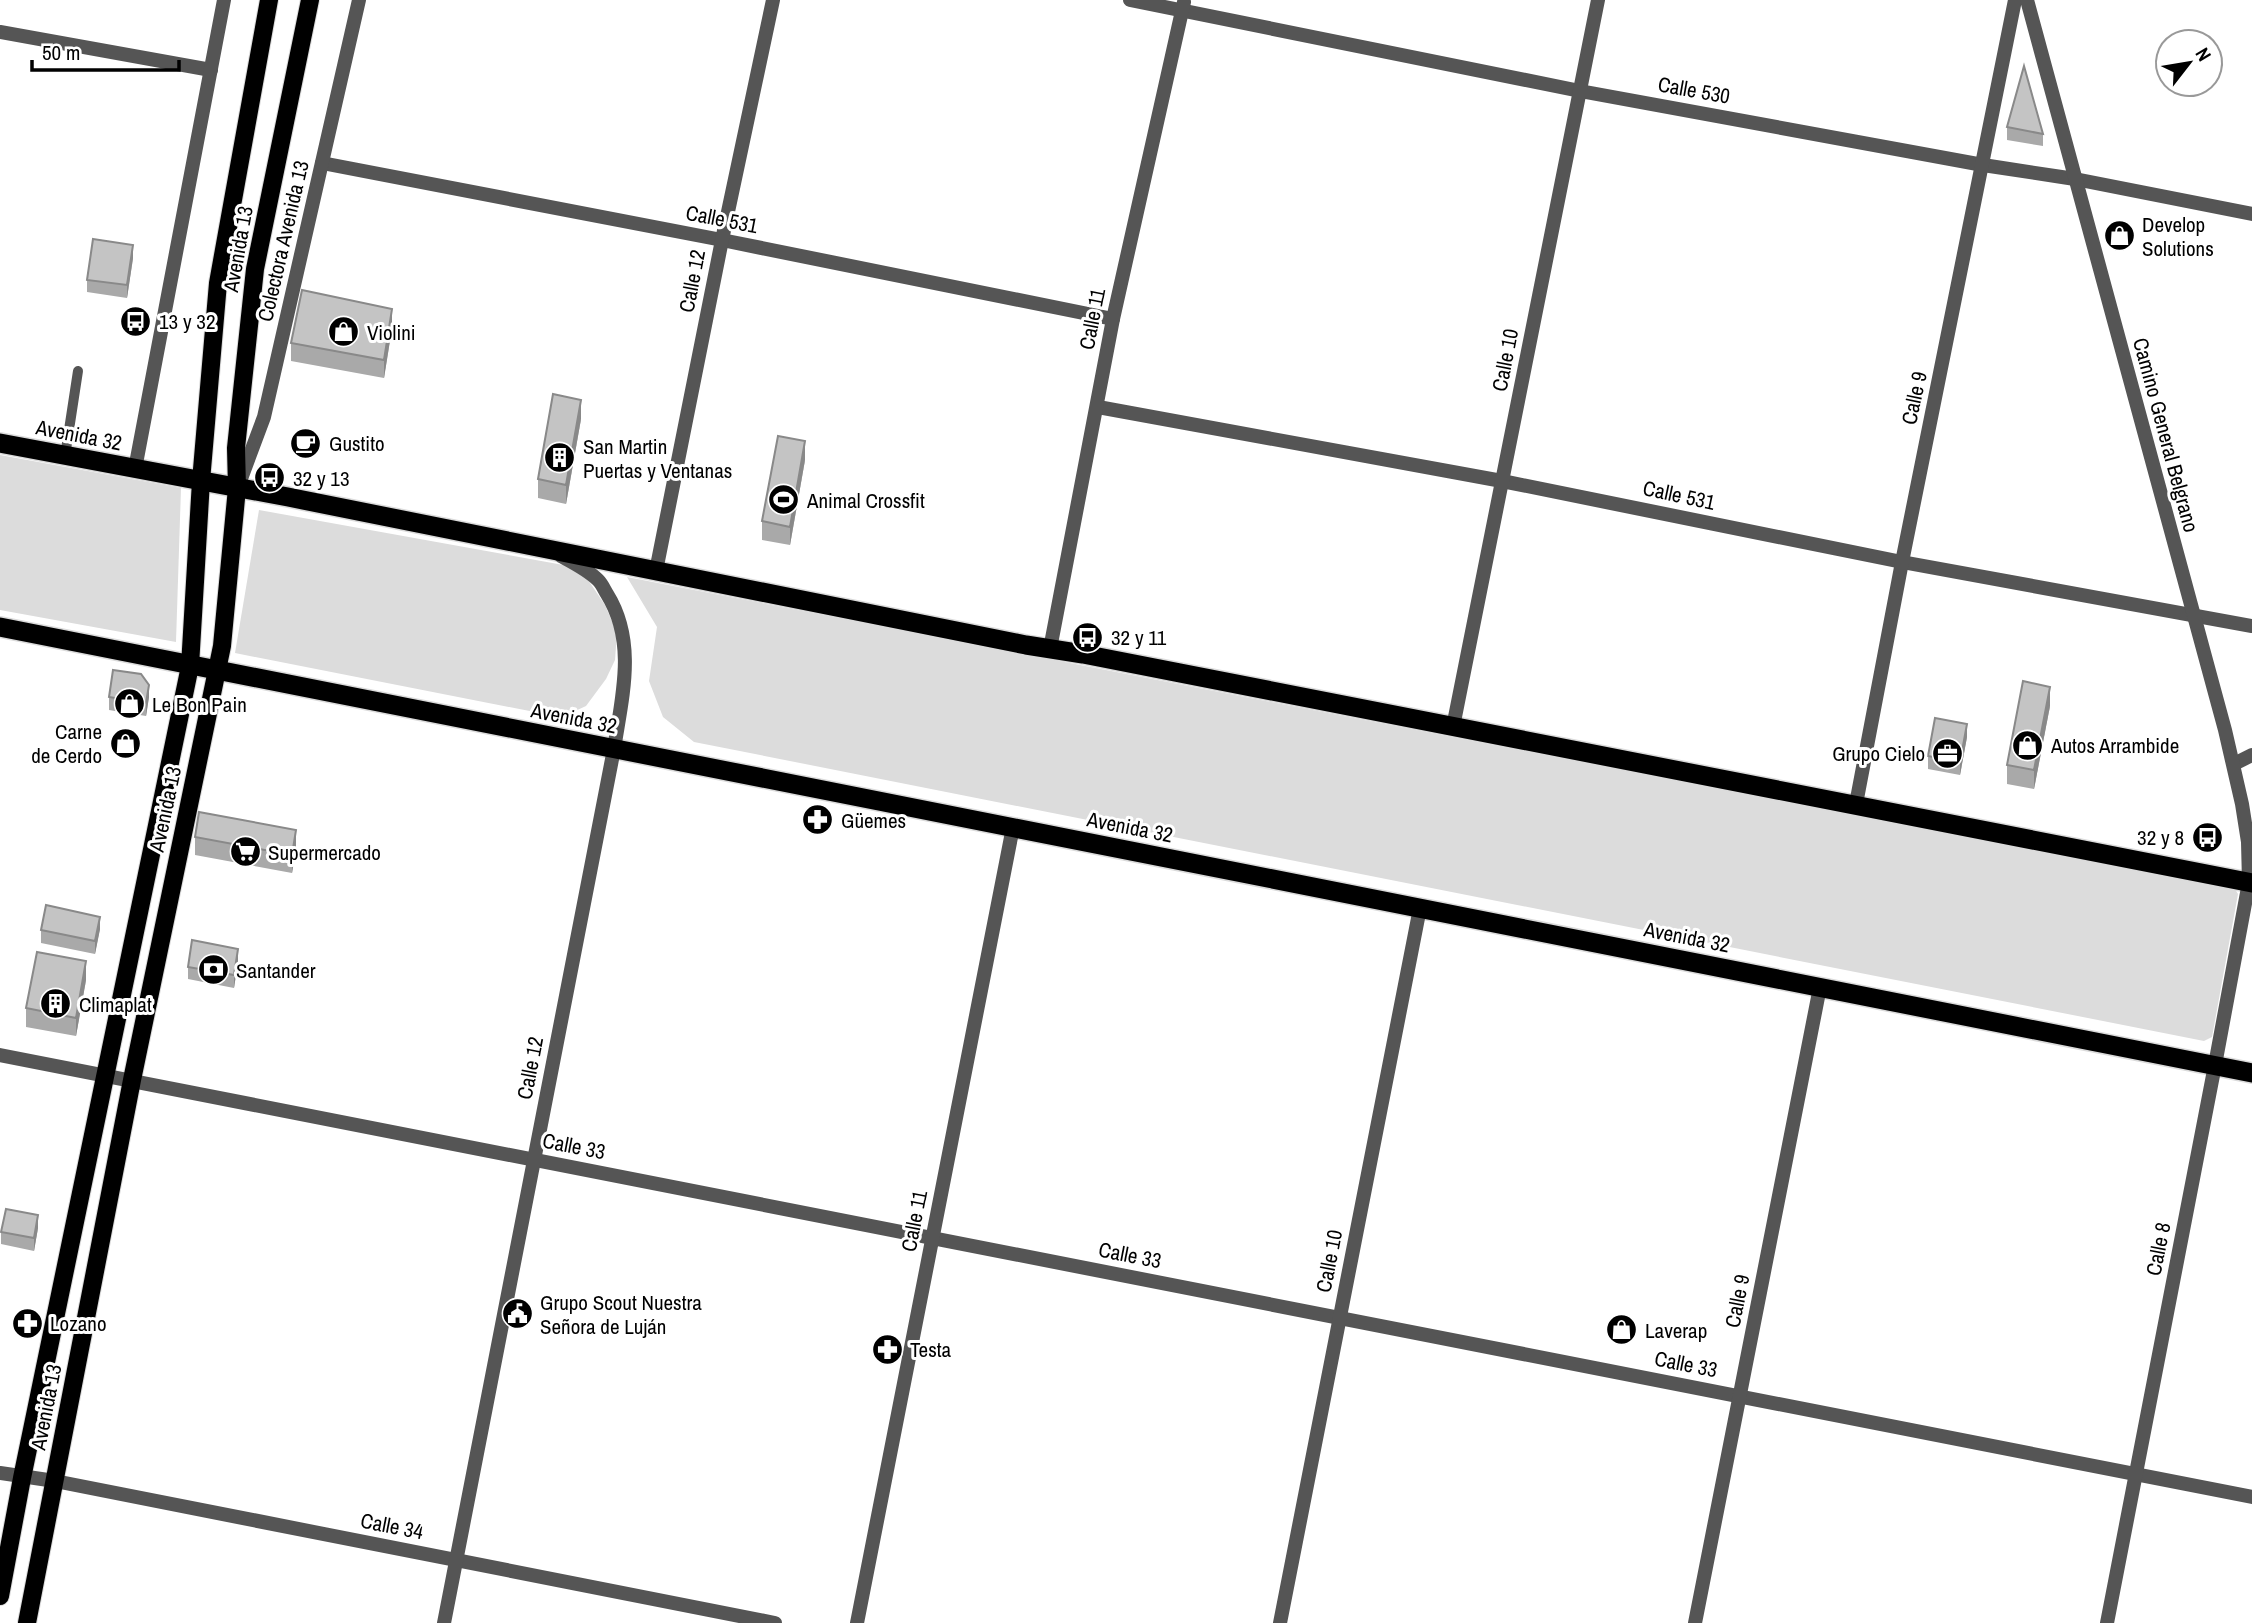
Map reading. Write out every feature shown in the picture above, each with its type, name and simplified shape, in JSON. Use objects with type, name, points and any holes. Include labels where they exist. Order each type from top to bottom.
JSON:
[{"type":"highway","name":"Avenida 32","points":[[0,443],[2250,883]]},
{"type":"highway","name":"Avenida 32","points":[[0,627],[2252,1073]]},
{"type":"main road","name":"Avenida 13","points":[[0,1596],[190,666],[201,481],[218,282],[269,0]]},
{"type":"main road","name":"Avenida 13","points":[[27,1623],[132,1080],[218,669],[237,488],[236,448],[255,269],[310,0]]},
{"type":"street","points":[[135,469],[224,0]]},
{"type":"street","name":"Colectora Avenida 13","points":[[237,488],[264,417],[359,0]]},
{"type":"street","name":"Calle 12","points":[[656,571],[773,0]]},
{"type":"street","name":"Calle 530","points":[[1130,0],[1183,5],[1580,91],[1983,165],[2075,179],[2252,214]]},
{"type":"street","name":"Calle 10","points":[[1453,727],[1598,0]]},
{"type":"street","name":"Calle 9","points":[[1856,804],[2015,0]]},
{"type":"street","name":"Camino General Belgrano","points":[[2027,0],[2234,764],[2248,842],[2250,883]]},
{"type":"street","name":"Calle 11","points":[[1050,649],[1113,319],[1183,5]]},
{"type":"street","points":[[0,32],[211,70]]},
{"type":"street","name":"Calle 531","points":[[322,163],[1113,319]]},
{"type":"street","name":"Calle 531","points":[[1098,407],[1502,481],[1902,562],[2252,626]]},
{"type":"street","name":"Calle 12","points":[[444,1623],[625,682],[626,654],[621,625],[612,602],[599,581],[578,565],[551,551]]},
{"type":"street","points":[[2234,764],[2252,755]]},
{"type":"street","name":"Calle 11","points":[[857,1623],[1013,827]]},
{"type":"street","name":"Calle 8","points":[[2107,1623],[2250,883]]},
{"type":"street","name":"Calle 10","points":[[1280,1623],[1420,908]]},
{"type":"street","name":"Calle 9","points":[[1695,1623],[1820,987]]},
{"type":"street","name":"Calle 33","points":[[0,1055],[2252,1496]]},
{"type":"street","name":"Calle 34","points":[[0,1473],[55,1481],[775,1623]]},
{"type":"lane","points":[[65,456],[78,371]]},
{"type":"shaded area","points":[[0,455],[181,488],[176,642],[0,610]]},
{"type":"shaded area","points":[[259,510],[580,568],[605,605],[617,633],[615,660],[606,679],[586,706],[573,712],[550,715],[235,653]]},
{"type":"shaded area","points":[[627,577],[2235,889],[2238,894],[2212,1037],[2204,1041],[694,742],[663,717],[649,681],[657,627]]},
{"type":"building","points":[[2024,66],[2043,134],[2007,127]]},
{"type":"building","points":[[93,239],[133,245],[127,285],[87,280]]},
{"type":"building","points":[[302,290],[392,309],[384,360],[291,343]]},
{"type":"building","name":"San Martin Puertas y Ventanas","points":[[553,394],[581,400],[566,485],[538,479]]},
{"type":"building","name":"Animal Crossfit","points":[[778,436],[805,441],[790,527],[762,521]]},
{"type":"building","points":[[113,670],[141,674],[149,685],[146,703],[109,697]]},
{"type":"building","name":"Autos Arrambide","points":[[2023,681],[2050,687],[2034,770],[2007,765]]},
{"type":"building","name":"Grupo Cielo","points":[[1935,718],[1967,724],[1960,762],[1928,756]]},
{"type":"building","points":[[199,812],[296,830],[292,855],[195,837]]},
{"type":"building","points":[[46,905],[100,917],[95,941],[41,930]]},
{"type":"building","points":[[192,940],[238,949],[234,975],[188,967]]},
{"type":"building","name":"Climaplat","points":[[37,952],[86,961],[76,1018],[26,1008]]},
{"type":"building","points":[[6,1209],[38,1215],[34,1238],[1,1232]]},
{"type":"place","name":"Develop Solutions","points":[[2119,236]]},
{"type":"place","name":"13 y 32","points":[[136,321]]},
{"type":"place","name":"Violini","points":[[344,332]]},
{"type":"place","name":"Gustito","points":[[306,443]]},
{"type":"place","name":"San Martin Puertas y Ventanas","points":[[560,458]]},
{"type":"place","name":"32 y 13","points":[[270,478]]},
{"type":"place","name":"Animal Crossfit","points":[[784,500]]},
{"type":"place","name":"32 y 11","points":[[1088,637]]},
{"type":"place","name":"Le Bon Pain","points":[[129,704]]},
{"type":"place","name":"Carne de Cerdo","points":[[125,743]]},
{"type":"place","name":"Autos Arrambide","points":[[2028,745]]},
{"type":"place","name":"Grupo Cielo","points":[[1948,753]]},
{"type":"place","name":"Güemes","points":[[818,820]]},
{"type":"place","name":"32 y 8","points":[[2207,837]]},
{"type":"place","name":"Supermercado","points":[[245,852]]},
{"type":"place","name":"Santander","points":[[213,970]]},
{"type":"place","name":"Climaplat","points":[[56,1004]]},
{"type":"place","name":"Grupo Scout Nuestra Señora de Luján","points":[[517,1314]]},
{"type":"place","name":"Lozano","points":[[27,1323]]},
{"type":"place","name":"Laverap","points":[[1622,1330]]},
{"type":"place","name":"Testa","points":[[887,1349]]}]
